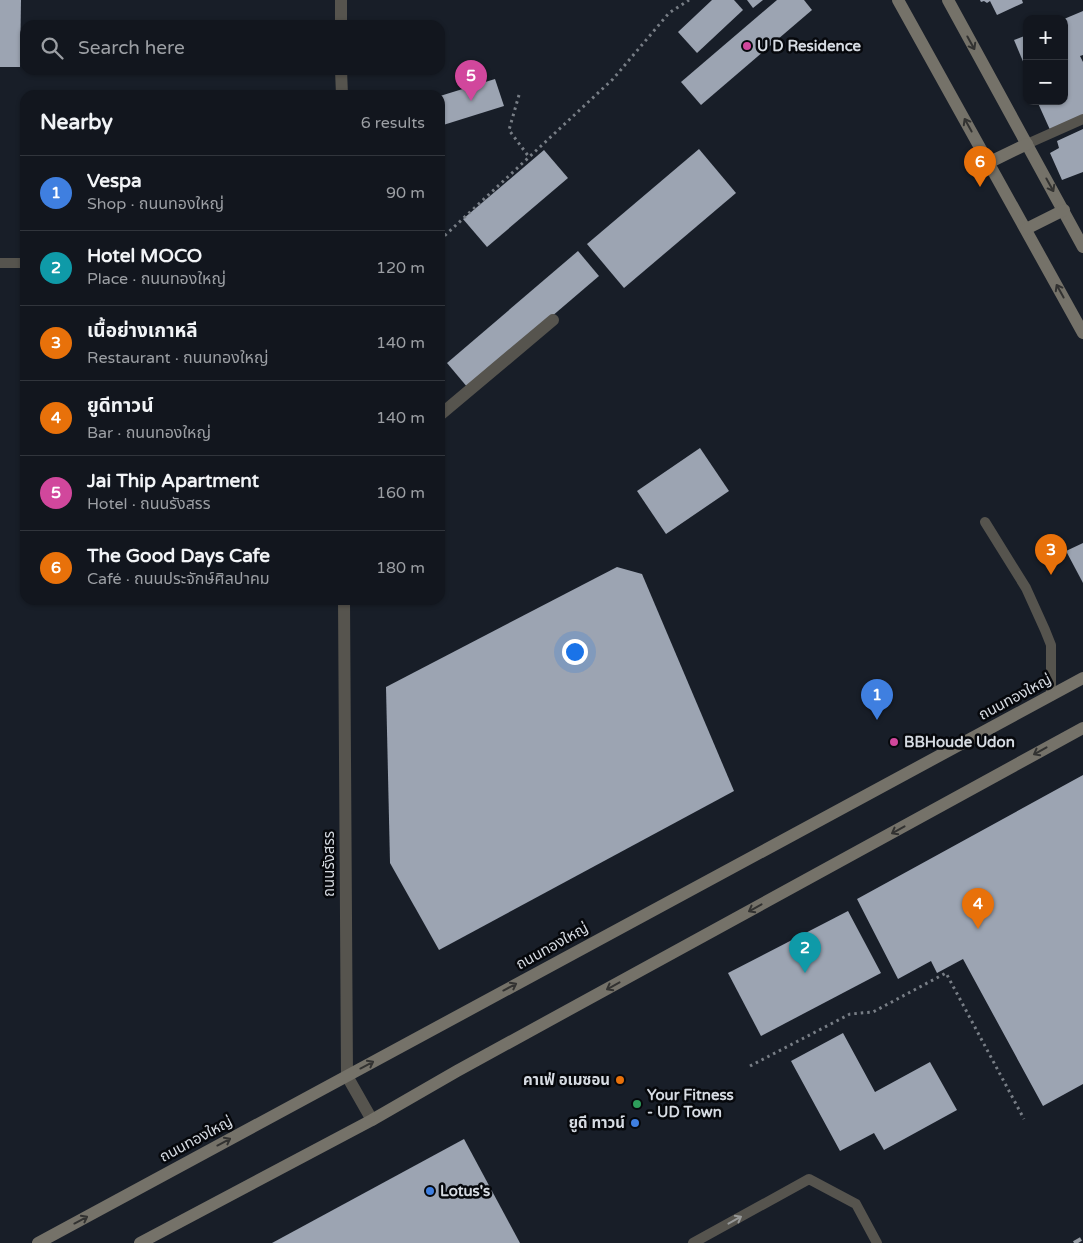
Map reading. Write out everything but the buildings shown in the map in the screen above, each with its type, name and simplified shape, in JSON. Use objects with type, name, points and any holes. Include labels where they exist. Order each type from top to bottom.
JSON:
[{"type":"street","points":[[341,0],[341,20]]},
{"type":"street","points":[[898,0],[1083,334]]},
{"type":"street","points":[[948,0],[1083,247]]},
{"type":"street","points":[[342,75],[342,90]]},
{"type":"street","points":[[988,163],[1027,144]]},
{"type":"street","points":[[1026,229],[1064,210]]},
{"type":"street","points":[[445,411],[553,320]]},
{"type":"street","name":"ถนนรังสรร","points":[[344,605],[347,1076],[372,1120]]},
{"type":"street","name":"ถนนทองใหญ่","points":[[38,1243],[1083,678]]},
{"type":"street","points":[[140,1243],[372,1120],[457,1071],[1083,728]]},
{"type":"lane","points":[[1027,144],[1083,119]]},
{"type":"lane","points":[[0,263],[20,263]]},
{"type":"lane","points":[[985,522],[1026,588],[1051,645],[1051,696]]},
{"type":"lane","points":[[693,1243],[809,1179],[856,1204],[878,1243]]},
{"type":"path","points":[[445,235],[613,79],[669,14],[689,0]]},
{"type":"path","points":[[520,95],[509,130],[529,157]]},
{"type":"path","points":[[750,1066],[850,1014],[874,1012],[946,973],[1024,1119]]},
{"type":"railway","points":[[1074,1243],[1083,1238]]},
{"type":"place","name":"U D Residence","points":[[747,46]]},
{"type":"place","name":"Jai Thip Apartment","points":[[471,101]]},
{"type":"place","name":"The Good Days Cafe","points":[[980,187]]},
{"type":"place","name":"เนื้อย่างเกาหลี","points":[[1051,575]]},
{"type":"place","name":"Vespa","points":[[877,720]]},
{"type":"place","name":"BBHoude Udon","points":[[894,742]]},
{"type":"place","name":"ยูดีทาวน์","points":[[978,929]]},
{"type":"place","name":"Hotel MOCO","points":[[805,973]]},
{"type":"place","name":"คาเฟ่ อเมซอน","points":[[620,1080]]},
{"type":"place","name":"Your Fitness - UD Town","points":[[637,1104]]},
{"type":"place","name":"ยูดี ทาวน์","points":[[635,1123]]},
{"type":"place","name":"Lotus's","points":[[430,1191]]}]
